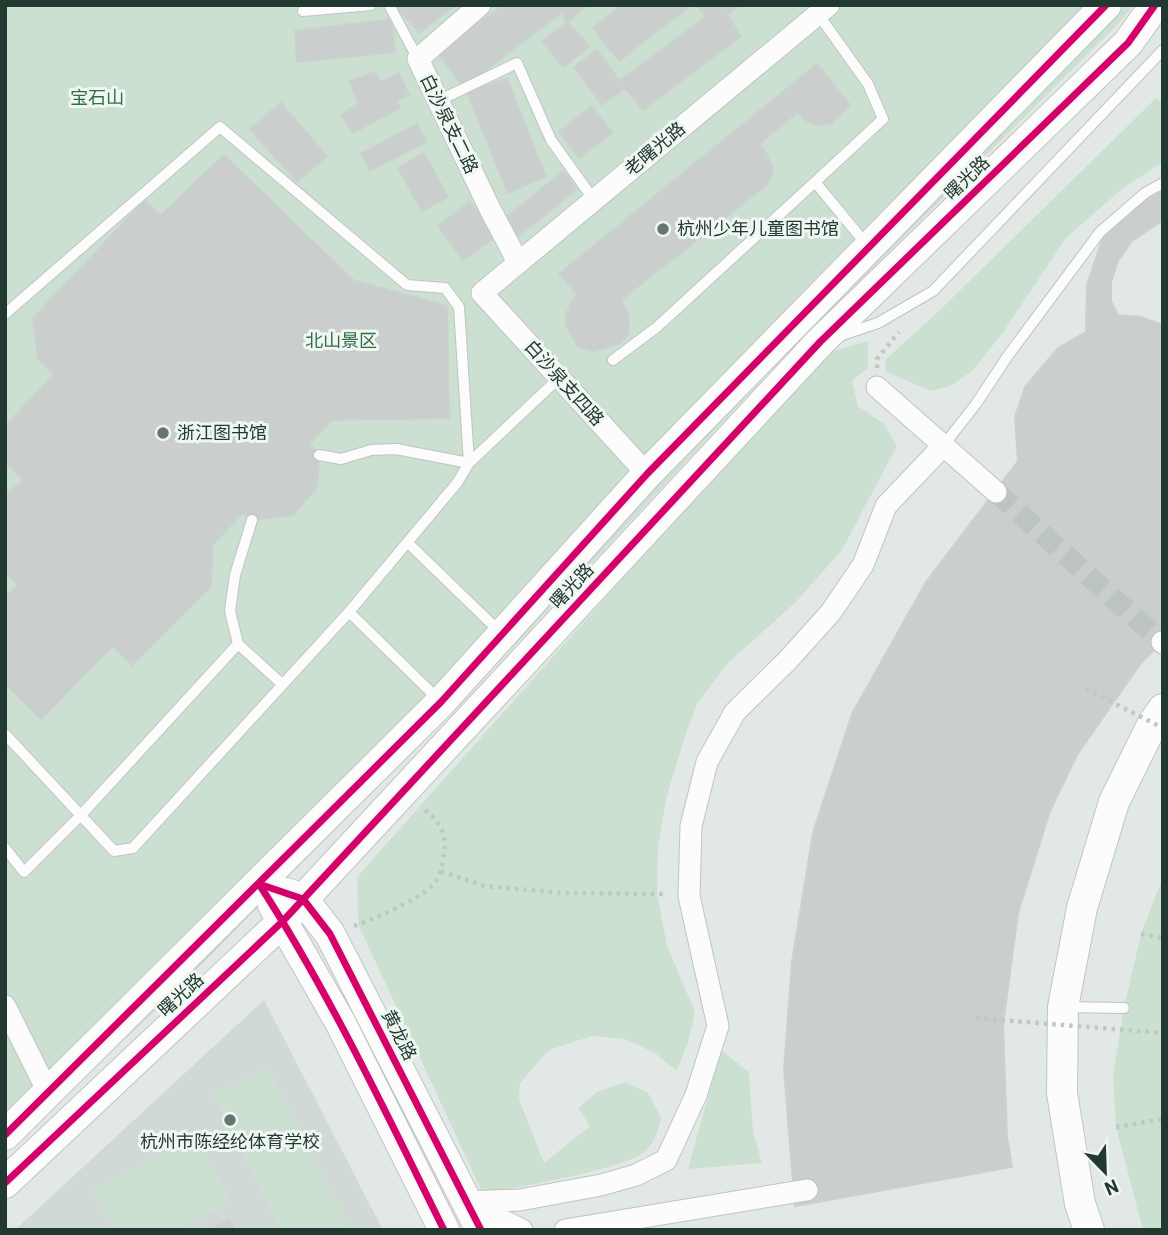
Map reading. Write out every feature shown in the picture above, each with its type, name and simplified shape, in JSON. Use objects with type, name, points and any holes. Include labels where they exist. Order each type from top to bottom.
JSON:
[{"type":"main road","name":"曙光路","points":[[5,1135],[441,702],[646,474],[1106,5]]},
{"type":"main road","name":"曙光路","points":[[5,1183],[283,921],[820,342],[1128,43],[1155,5]]},
{"type":"main road","points":[[1089,1230],[1080,1204],[1062,1093],[1063,1007],[1082,908],[1110,815],[1159,720]]},
{"type":"main road","points":[[259,884],[303,899]]},
{"type":"main road","points":[[259,884],[340,1022],[444,1230]]},
{"type":"main road","name":"黄龙路","points":[[303,899],[330,934],[481,1230]]},
{"type":"street","name":"白沙泉支二路","points":[[480,5],[418,59],[518,262]]},
{"type":"street","name":"老曙光路","points":[[481,293],[823,10]]},
{"type":"street","name":"白沙泉支四路","points":[[481,293],[646,474]]},
{"type":"street","points":[[877,387],[996,492]]},
{"type":"street","points":[[466,1202],[520,1200],[601,1185],[636,1175],[666,1160],[696,1095],[718,1026],[689,896],[691,826],[707,762],[735,712],[789,660],[831,612],[863,565],[886,506],[943,446]]},
{"type":"street","points":[[5,1006],[49,1094]]},
{"type":"street","points":[[565,1230],[807,1190]]},
{"type":"street","points":[[466,1202],[522,1230]]},
{"type":"lane","points":[[303,11],[371,5]]},
{"type":"lane","points":[[389,5],[418,59]]},
{"type":"lane","points":[[612,360],[657,327],[883,119],[868,84],[823,10]]},
{"type":"lane","points":[[820,342],[878,323],[933,291],[1163,50]]},
{"type":"lane","points":[[438,101],[517,63],[551,140],[594,200]]},
{"type":"lane","points":[[5,314],[220,127],[407,285],[445,288],[459,307],[469,463]]},
{"type":"lane","points":[[816,182],[869,247]]},
{"type":"lane","points":[[943,446],[1100,232],[1145,193],[1163,183]]},
{"type":"lane","points":[[5,734],[114,851],[133,848],[349,612],[408,544],[457,483],[469,463],[559,378]]},
{"type":"lane","points":[[318,455],[341,459],[371,450],[396,449],[469,463]]},
{"type":"lane","points":[[251,520],[235,575],[230,611],[238,644],[282,684]]},
{"type":"lane","points":[[408,544],[503,635]]},
{"type":"lane","points":[[349,612],[441,702]]},
{"type":"lane","points":[[5,848],[24,872],[238,644]]},
{"type":"lane","points":[[1063,1007],[1124,1008]]},
{"type":"path","points":[[877,387],[877,359],[901,330]]},
{"type":"path","points":[[1086,689],[1159,720]]},
{"type":"path","points":[[330,934],[358,925],[401,905],[433,884],[441,872],[447,844],[438,821],[403,792]]},
{"type":"path","points":[[441,872],[484,886],[564,893],[657,893],[689,896]]},
{"type":"path","points":[[1141,934],[1163,939]]},
{"type":"path","points":[[976,1018],[1163,1033]]},
{"type":"path","points":[[1116,1127],[1163,1119]]},
{"type":"shaded area","name":"杭州市陈经纶体育学校","points":[[264,1000],[383,1230],[15,1230]]},
{"type":"green space","name":"北山景区","points":[[5,5],[1133,5],[1120,22],[783,357],[523,637],[169,998],[5,1150]]},
{"type":"green space","points":[[1156,98],[1163,103],[1163,162],[1122,189],[1066,238],[1002,334],[973,370],[953,385],[931,391],[886,372],[885,360],[939,311]]},
{"type":"green space","points":[[868,341],[868,368],[852,381],[858,406],[884,424],[897,446],[842,550],[796,602],[728,663],[698,702],[666,799],[658,847],[657,893],[667,946],[695,1012],[677,1071],[655,1053],[625,1039],[592,1036],[549,1050],[520,1083],[519,1099],[544,1163],[590,1126],[578,1108],[597,1092],[625,1082],[648,1093],[661,1118],[656,1136],[645,1151],[616,1165],[483,1194],[358,924],[357,877],[821,355]]},
{"type":"green space","points":[[1163,877],[1163,1230],[1143,1230],[1116,1127],[1113,1076],[1124,1008],[1141,934]]},
{"type":"green space","points":[[721,1050],[749,1072],[753,1133],[762,1163],[688,1169]]},
{"type":"green space","points":[[268,1067],[352,1230],[282,1230],[213,1095]]},
{"type":"green space","points":[[195,1135],[231,1202],[178,1230],[112,1230],[91,1191]]},
{"type":"building","points":[[395,5],[455,5],[419,33]]},
{"type":"building","points":[[504,5],[557,5],[562,12],[464,87],[438,53]]},
{"type":"building","points":[[557,5],[588,5],[567,22]]},
{"type":"building","points":[[622,5],[691,5],[619,61],[593,28]]},
{"type":"building","points":[[697,5],[740,5],[727,15],[721,6],[706,17]]},
{"type":"building","points":[[721,6],[741,36],[643,110],[619,81]]},
{"type":"building","points":[[391,19],[395,52],[297,62],[295,31]]},
{"type":"building","points":[[567,22],[590,46],[563,67],[542,41]]},
{"type":"building","points":[[597,50],[625,88],[602,105],[574,67]]},
{"type":"building","name":"杭州少年儿童图书馆","points":[[817,64],[850,105],[832,123],[817,126],[806,121],[798,112],[759,144],[771,164],[773,173],[768,184],[621,300],[629,315],[629,333],[621,343],[594,351],[578,347],[566,326],[566,315],[572,300],[578,295],[559,274]]},
{"type":"building","points":[[375,72],[380,82],[399,73],[409,95],[397,101],[400,108],[353,133],[341,115],[358,103],[350,81]]},
{"type":"building","points":[[507,78],[546,177],[508,193],[467,93]]},
{"type":"building","points":[[281,103],[327,156],[297,182],[250,129]]},
{"type":"building","points":[[592,106],[613,133],[579,158],[559,132]]},
{"type":"building","points":[[417,124],[426,142],[370,171],[361,154]]},
{"type":"building","points":[[424,153],[448,197],[422,211],[398,168]]},
{"type":"building","name":"浙江图书馆","points":[[224,155],[353,280],[447,306],[449,418],[332,420],[309,444],[319,455],[317,487],[293,515],[252,520],[243,513],[213,544],[211,586],[132,665],[113,646],[41,719],[5,683],[5,598],[18,585],[5,572],[5,496],[23,480],[8,464],[8,423],[54,375],[38,359],[33,318],[145,200],[160,216]]},
{"type":"building","points":[[563,171],[577,189],[517,237],[503,220]]},
{"type":"building","points":[[1159,193],[1163,193],[1163,220],[1132,241],[1118,261],[1111,282],[1111,301],[1118,315],[1141,317],[1163,325],[1163,641],[1141,663],[1077,755],[1050,811],[1018,913],[1003,1025],[1007,1137],[1012,1167],[795,1206],[784,1070],[792,962],[813,833],[852,714],[926,582],[1018,461],[1015,417],[1025,387],[1058,348],[1086,332],[1087,285],[1102,240],[1118,221]]},
{"type":"building","points":[[470,202],[496,237],[463,260],[438,226]]},
{"type":"building","points":[[229,1220],[235,1230],[210,1230]]},
{"type":"tunnel","points":[[996,492],[1162,642]]},
{"type":"cycle path","points":[[5,1135],[441,702],[647,474],[1106,5]]},
{"type":"cycle path","points":[[5,1183],[283,921],[820,342],[1128,43],[1155,5]]},
{"type":"cycle path","points":[[259,884],[303,899],[330,934],[481,1230]]},
{"type":"cycle path","points":[[259,884],[333,1011],[444,1230]]},
{"type":"place","name":"杭州少年儿童图书馆","points":[[663,229]]},
{"type":"place","name":"浙江图书馆","points":[[163,433]]},
{"type":"place","name":"杭州市陈经纶体育学校","points":[[230,1120]]},
{"type":"park label","name":"宝石山","points":[[97,98]]}]
